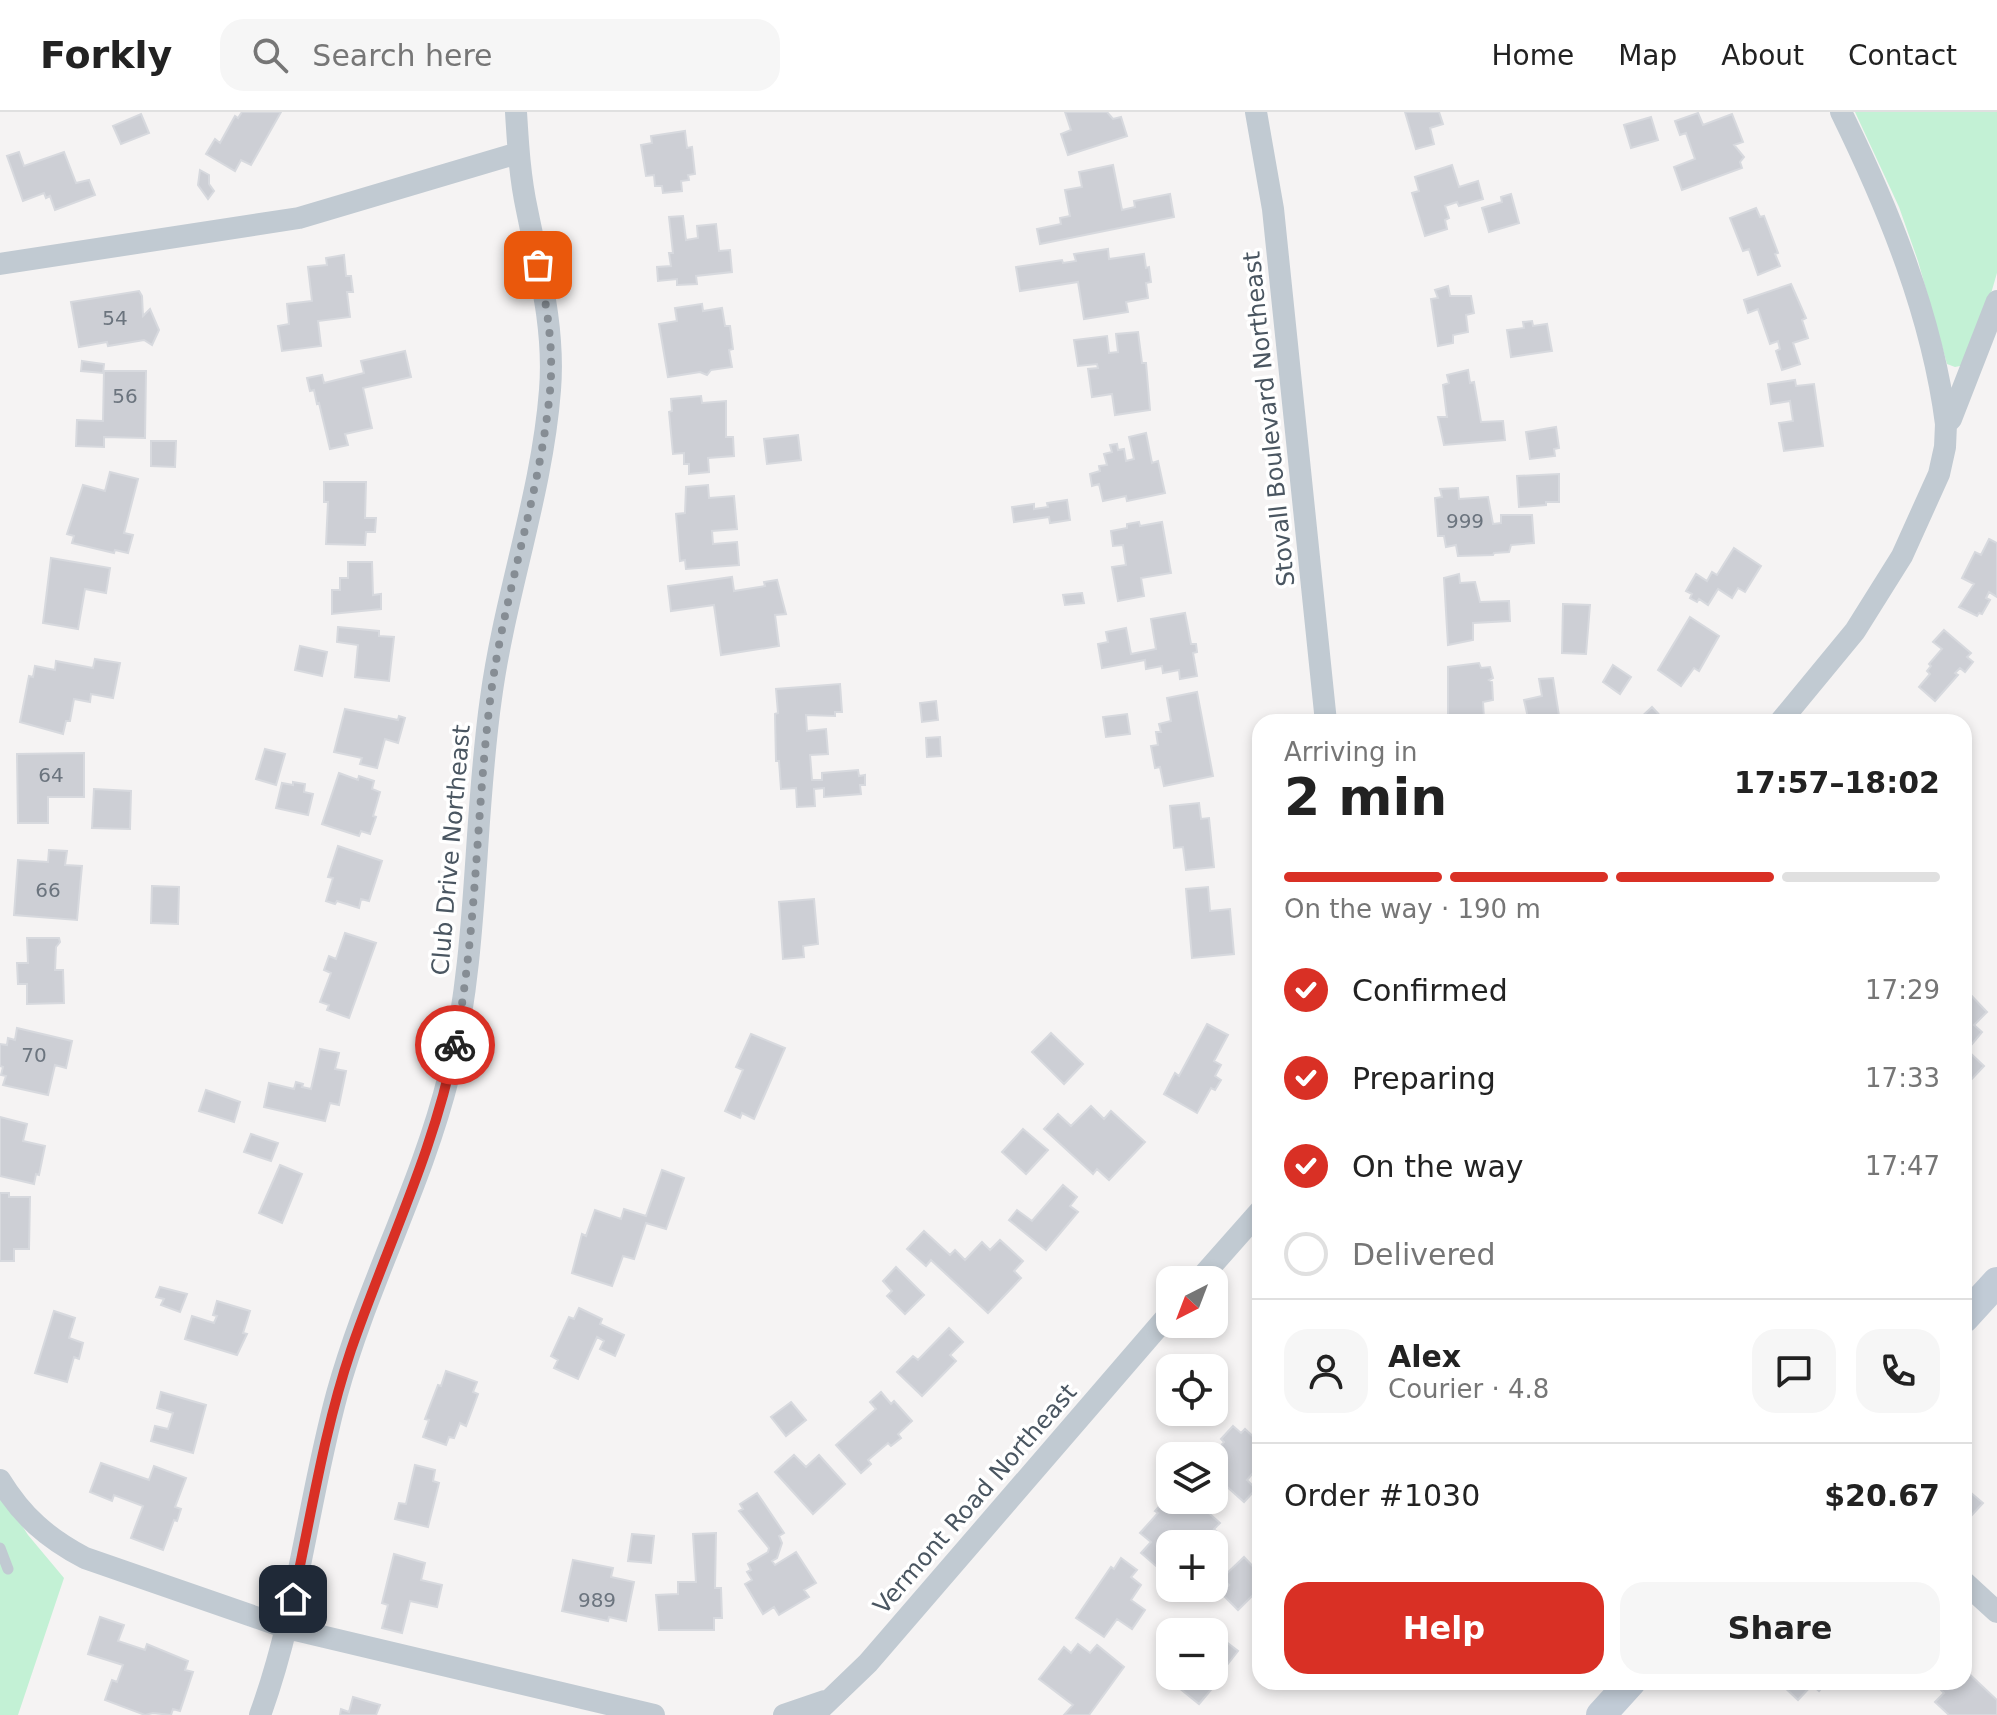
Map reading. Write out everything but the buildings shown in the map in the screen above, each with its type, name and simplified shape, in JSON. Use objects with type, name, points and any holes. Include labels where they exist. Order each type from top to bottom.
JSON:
[{"type":"main road","points":[[1972,1309],[1997,1282]]},
{"type":"main road","points":[[1601,1715],[1624,1690]]},
{"type":"street","name":"Club Drive Northeast","points":[[260,1715],[281,1656],[337,1396],[429,1144],[449,1074],[464,1000],[473,928],[490,703],[498,646],[543,443],[550,389],[548,307],[526,206],[516,112]]},
{"type":"street","name":"Stovall Boulevard Northeast","points":[[1256,112],[1273,209],[1325,714]]},
{"type":"street","points":[[1787,714],[1855,631],[1902,556],[1939,474],[1945,447],[1942,391],[1903,251],[1878,188],[1841,112]]},
{"type":"street","points":[[0,264],[299,218],[518,153]]},
{"type":"street","points":[[1946,424],[1951,419],[1997,301]]},
{"type":"street","points":[[1211,1266],[1252,1220]]},
{"type":"street","name":"Vermont Road Northeast","points":[[822,1707],[868,1663],[1156,1329]]},
{"type":"street","points":[[0,1480],[7,1506],[54,1541],[85,1558],[287,1628],[654,1715]]},
{"type":"street","points":[[1972,1589],[1997,1612]]},
{"type":"street","points":[[784,1715],[822,1707]]},
{"type":"lane","points":[[0,1548],[8,1569]]},
{"type":"green space","points":[[1855,112],[1997,112],[1997,273],[1980,331],[1965,365],[1955,367],[1947,364],[1899,207]]},
{"type":"green space","points":[[0,1491],[28,1535],[64,1578],[18,1715],[0,1715]]},
{"type":"way so far","points":[[455,1045],[473,928],[490,703],[498,646],[543,443],[550,389],[548,307],[538,265]]},
{"type":"route","points":[[293,1599],[337,1396],[352,1348],[411,1198],[455,1045]]}]
